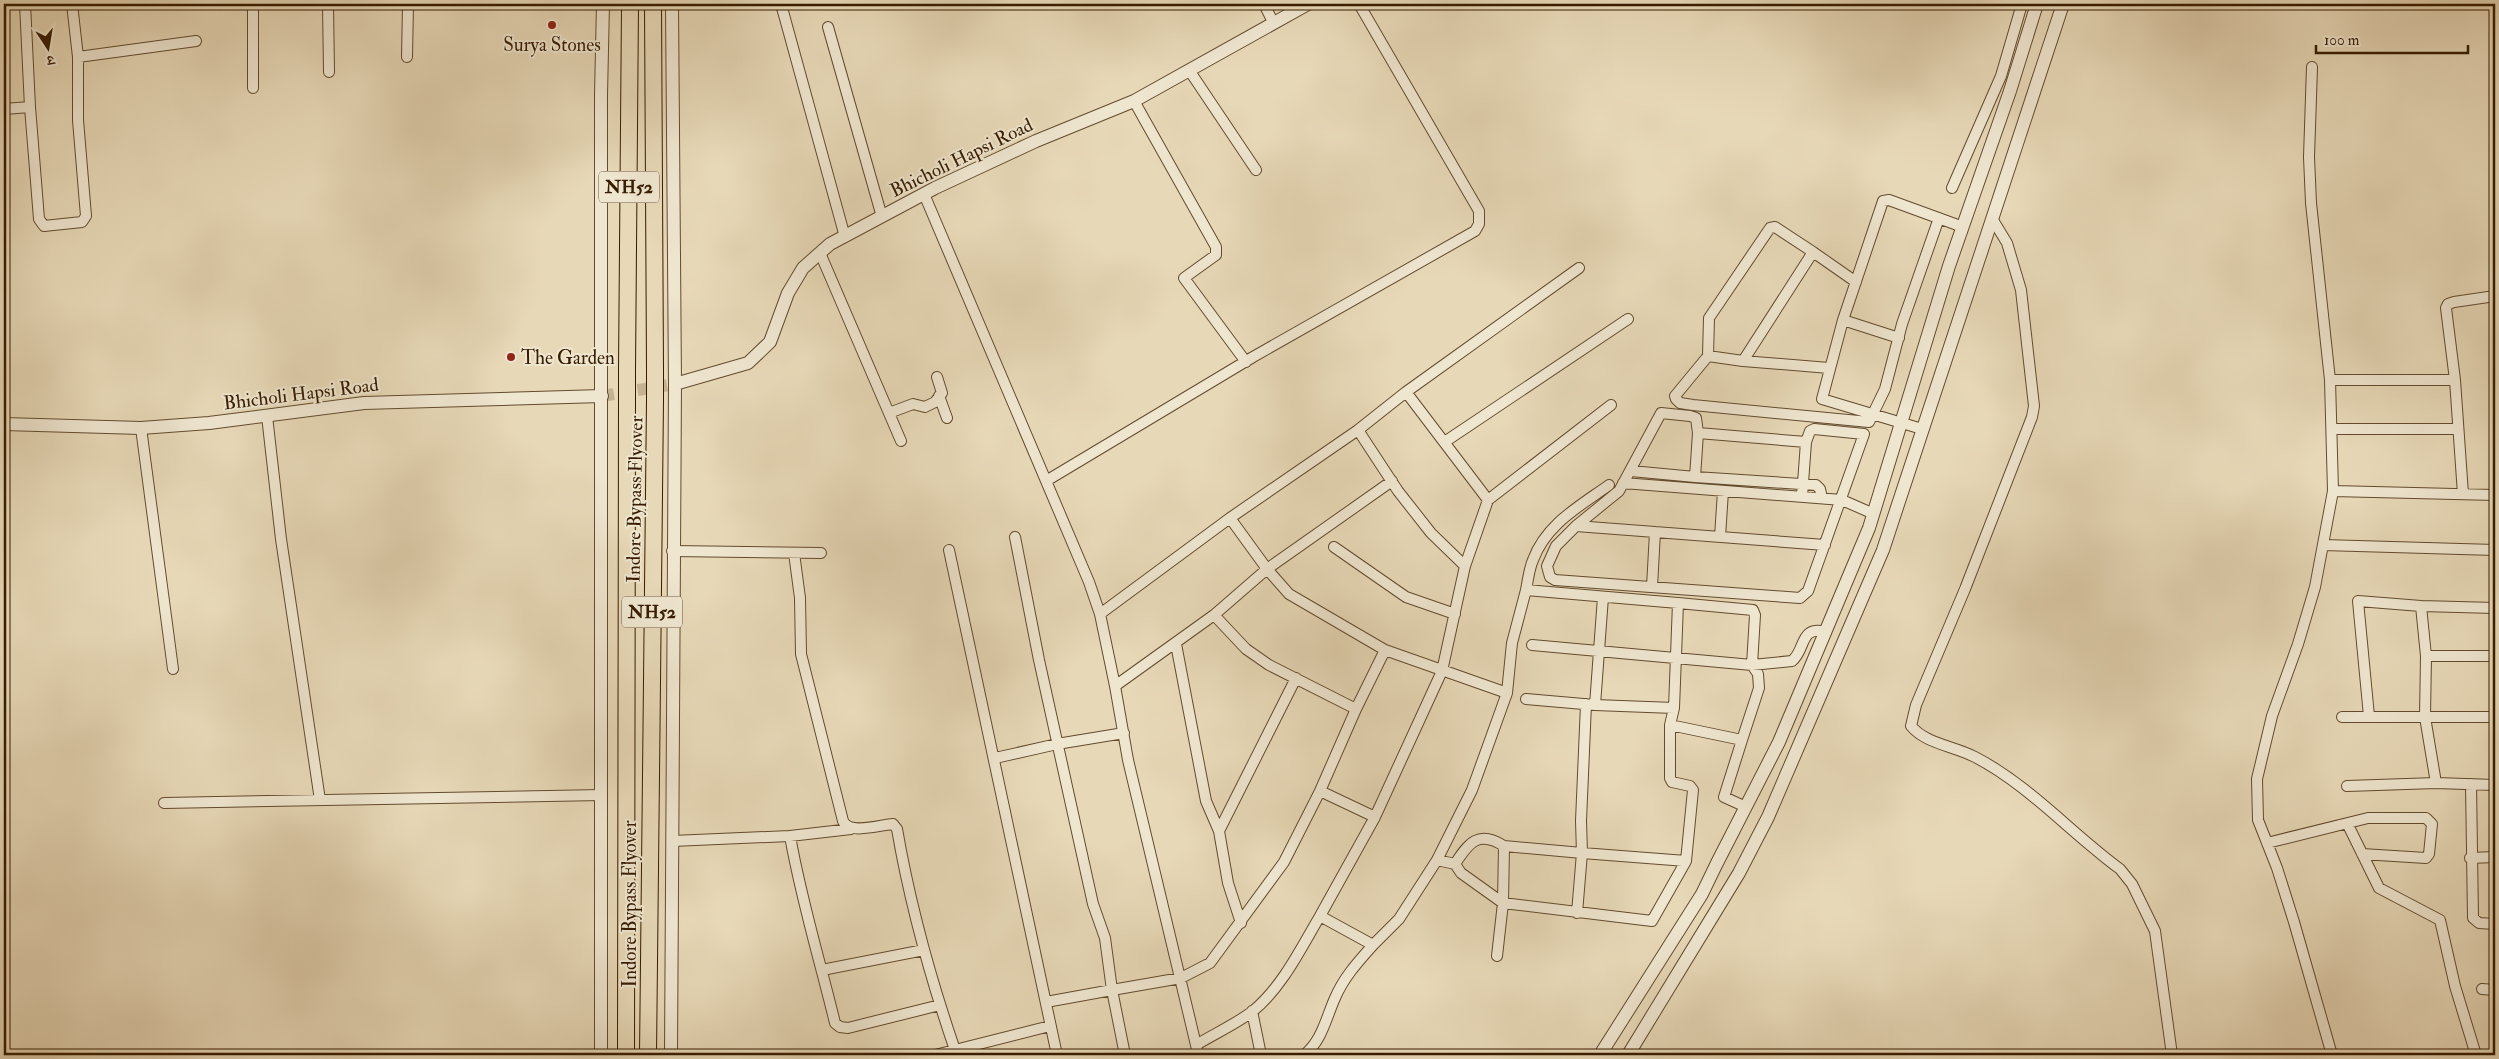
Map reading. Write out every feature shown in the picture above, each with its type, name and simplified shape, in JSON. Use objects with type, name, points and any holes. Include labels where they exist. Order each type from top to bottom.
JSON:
[{"type":"highway","name":"Indore Bypass Flyover","points":[[626,1055],[630,4]]},
{"type":"highway","name":"Indore Bypass Flyover","points":[[648,1055],[655,400],[653,4]]},
{"type":"street","points":[[25,4],[30,107],[39,219],[44,226],[82,222],[86,216],[78,120],[78,57],[72,4]]},
{"type":"street","points":[[253,4],[253,88]]},
{"type":"street","points":[[328,4],[329,72]]},
{"type":"street","points":[[407,57],[408,4]]},
{"type":"street","points":[[601,1055],[601,95],[603,4]]},
{"type":"street","points":[[671,1055],[672,550],[675,384],[672,4]]},
{"type":"street","points":[[781,4],[845,237]]},
{"type":"street","points":[[1264,4],[1273,22]]},
{"type":"street","name":"Bhicholi Hapsi Road","points":[[675,384],[748,363],[770,342],[788,293],[803,268],[830,244],[924,194],[1036,141],[1134,101],[1308,4]]},
{"type":"street","points":[[1046,481],[1246,362],[1475,232],[1479,224],[1479,211],[1359,4]]},
{"type":"street","points":[[1952,188],[2001,76],[2022,4]]},
{"type":"street","points":[[1600,1055],[1702,894],[1779,742],[1826,632],[1874,514],[1900,422],[2037,4]]},
{"type":"street","points":[[1628,1055],[1740,872],[1768,816],[1883,550],[2064,4]]},
{"type":"street","points":[[828,27],[882,217]]},
{"type":"street","points":[[78,57],[196,41]]},
{"type":"street","points":[[2312,67],[2309,157],[2311,203],[2330,380],[2333,429],[2333,491],[2308,612],[2272,716],[2257,779],[2258,820],[2294,922],[2332,1055]]},
{"type":"street","points":[[1189,70],[1256,170]]},
{"type":"street","points":[[1134,101],[1216,246],[1216,255],[1184,278],[1246,362]]},
{"type":"street","points":[[4,109],[30,107]]},
{"type":"street","points":[[924,194],[1046,481],[1100,614],[1132,778],[1197,1050],[1252,1011],[1278,984],[1320,916],[1375,817],[1442,671],[1465,566],[1488,500],[1611,405]]},
{"type":"street","points":[[1922,429],[1822,399],[1843,320],[1885,200],[1963,227]]},
{"type":"street","points":[[1856,282],[1775,226],[1770,228],[1709,318],[1708,356],[1675,396],[1680,403],[1869,422],[1885,389],[1899,338],[1939,218]]},
{"type":"street","points":[[1993,220],[2007,243],[2021,290],[2034,406],[2032,417],[1916,705],[1911,726],[1919,736],[1976,758],[2019,785],[2120,869],[2132,884],[2155,931],[2172,1055]]},
{"type":"street","points":[[1742,361],[1813,252]]},
{"type":"street","points":[[820,253],[902,441]]},
{"type":"street","points":[[1100,614],[1230,518],[1358,430],[1406,392],[1579,268]]},
{"type":"street","points":[[2463,494],[2455,380],[2446,308],[2448,304],[2454,302],[2495,296]]},
{"type":"street","points":[[1446,441],[1628,319]]},
{"type":"street","points":[[1843,320],[1899,338]]},
{"type":"street","points":[[1708,356],[1742,361],[1829,368]]},
{"type":"street","points":[[889,413],[913,404],[925,407],[935,402],[942,393],[937,377]]},
{"type":"street","points":[[2330,380],[2455,380]]},
{"type":"street","points":[[1406,392],[1446,441],[1488,500]]},
{"type":"street","name":"Bhicholi Hapsi Road","points":[[4,424],[141,428],[209,423],[364,402],[602,396]]},
{"type":"street","points":[[939,396],[947,418]]},
{"type":"street","points":[[1696,477],[1698,433],[1696,418],[1661,413],[1623,483],[1609,500],[1576,526],[1556,546],[1547,566],[1550,577],[1555,580],[1800,598],[1808,591],[1864,434],[1814,429],[1807,435],[1802,497]]},
{"type":"street","points":[[266,416],[281,539],[320,800]]},
{"type":"street","points":[[141,428],[173,669]]},
{"type":"street","points":[[2333,429],[2458,429]]},
{"type":"street","points":[[1358,430],[1392,481],[1431,533],[1465,566]]},
{"type":"street","points":[[1698,433],[1806,442]]},
{"type":"street","points":[[1631,471],[1803,483],[1816,485],[1820,489],[1822,498]]},
{"type":"street","points":[[1115,686],[1214,615],[1267,569],[1392,481]]},
{"type":"street","points":[[1623,483],[1842,500],[1874,514]]},
{"type":"street","points":[[1304,1055],[1314,1047],[1349,971],[1399,919],[1437,860],[1472,790],[1506,693],[1512,643],[1533,560],[1543,539],[1566,516],[1609,485]]},
{"type":"street","points":[[1720,537],[1723,490]]},
{"type":"street","points":[[2333,491],[2495,495]]},
{"type":"street","points":[[4,514],[4,522]]},
{"type":"street","points":[[1230,518],[1267,569],[1289,594],[1385,650],[1506,693]]},
{"type":"street","points":[[1576,526],[1825,545]]},
{"type":"street","points":[[1652,587],[1655,532]]},
{"type":"street","points":[[1015,537],[1057,744],[1093,904],[1105,938],[1112,990],[1125,1055]]},
{"type":"street","points":[[2323,545],[2495,550]]},
{"type":"street","points":[[1334,547],[1406,597],[1455,614]]},
{"type":"street","points":[[672,550],[821,553]]},
{"type":"street","points":[[949,550],[1057,1055]]},
{"type":"street","points":[[794,552],[800,598],[801,654],[843,821],[845,825],[851,828]]},
{"type":"street","points":[[1526,590],[1753,610],[1755,615],[1752,665],[1758,674],[1759,688],[1724,797],[1746,806]]},
{"type":"street","points":[[1578,913],[1582,853],[1581,821],[1590,705],[1599,650],[1603,597]]},
{"type":"street","points":[[2368,716],[2358,602],[2495,608]]},
{"type":"street","points":[[1437,860],[1455,864],[1461,873],[1503,903],[1652,922],[1686,861],[1693,790],[1690,786],[1676,784],[1670,778],[1670,725],[1674,708],[1678,603]]},
{"type":"street","points":[[2421,606],[2426,656],[2425,717],[2436,783]]},
{"type":"street","points":[[1214,615],[1246,649],[1270,665],[1356,709]]},
{"type":"street","points":[[1532,645],[1675,656],[1752,665],[1792,661],[1797,656],[1806,635],[1811,631],[1826,632]]},
{"type":"street","points":[[1176,644],[1206,801],[1219,831],[1228,883],[1241,923]]},
{"type":"street","points":[[1046,1002],[1181,978],[1210,964],[1284,862],[1320,790],[1385,650]]},
{"type":"street","points":[[2426,656],[2495,656]]},
{"type":"street","points":[[1219,831],[1296,678]]},
{"type":"street","points":[[1526,699],[1590,705],[1674,708]]},
{"type":"street","points":[[2342,717],[2495,717]]},
{"type":"street","points":[[1670,725],[1742,740]]},
{"type":"street","points":[[995,758],[1057,744],[1124,733]]},
{"type":"street","points":[[2347,786],[2436,783],[2495,785]]},
{"type":"street","points":[[2470,784],[2470,858],[2473,918],[2479,924],[2495,924]]},
{"type":"street","points":[[1320,790],[1375,817]]},
{"type":"street","points":[[164,803],[602,795]]},
{"type":"street","points":[[2267,844],[2348,825],[2368,818],[2426,818],[2432,824],[2429,854],[2426,858],[2362,854]]},
{"type":"street","points":[[672,841],[790,836],[893,824],[896,829],[909,897],[955,1050]]},
{"type":"street","points":[[2348,825],[2378,888],[2440,920],[2455,986],[2476,1055]]},
{"type":"street","points":[[790,836],[798,886],[835,1023],[840,1027],[848,1028],[940,1005]]},
{"type":"street","points":[[1455,864],[1468,844],[1482,838],[1495,840],[1504,846],[1686,861]]},
{"type":"street","points":[[1497,956],[1503,903],[1504,846]]},
{"type":"street","points":[[2470,858],[2495,857]]},
{"type":"street","points":[[1320,916],[1373,945]]},
{"type":"street","points":[[822,970],[924,950]]},
{"type":"street","points":[[2482,989],[2495,990]]},
{"type":"street","points":[[1252,1011],[1261,1055]]},
{"type":"street","points":[[935,1055],[1050,1026]]},
{"type":"street","points":[[1949,1055],[1960,1055]]},
{"type":"tunnel","points":[[602,396],[675,384]]},
{"type":"place","name":"Surya Stones","points":[[552,25]]},
{"type":"place","name":"The Garden","points":[[511,357]]}]
